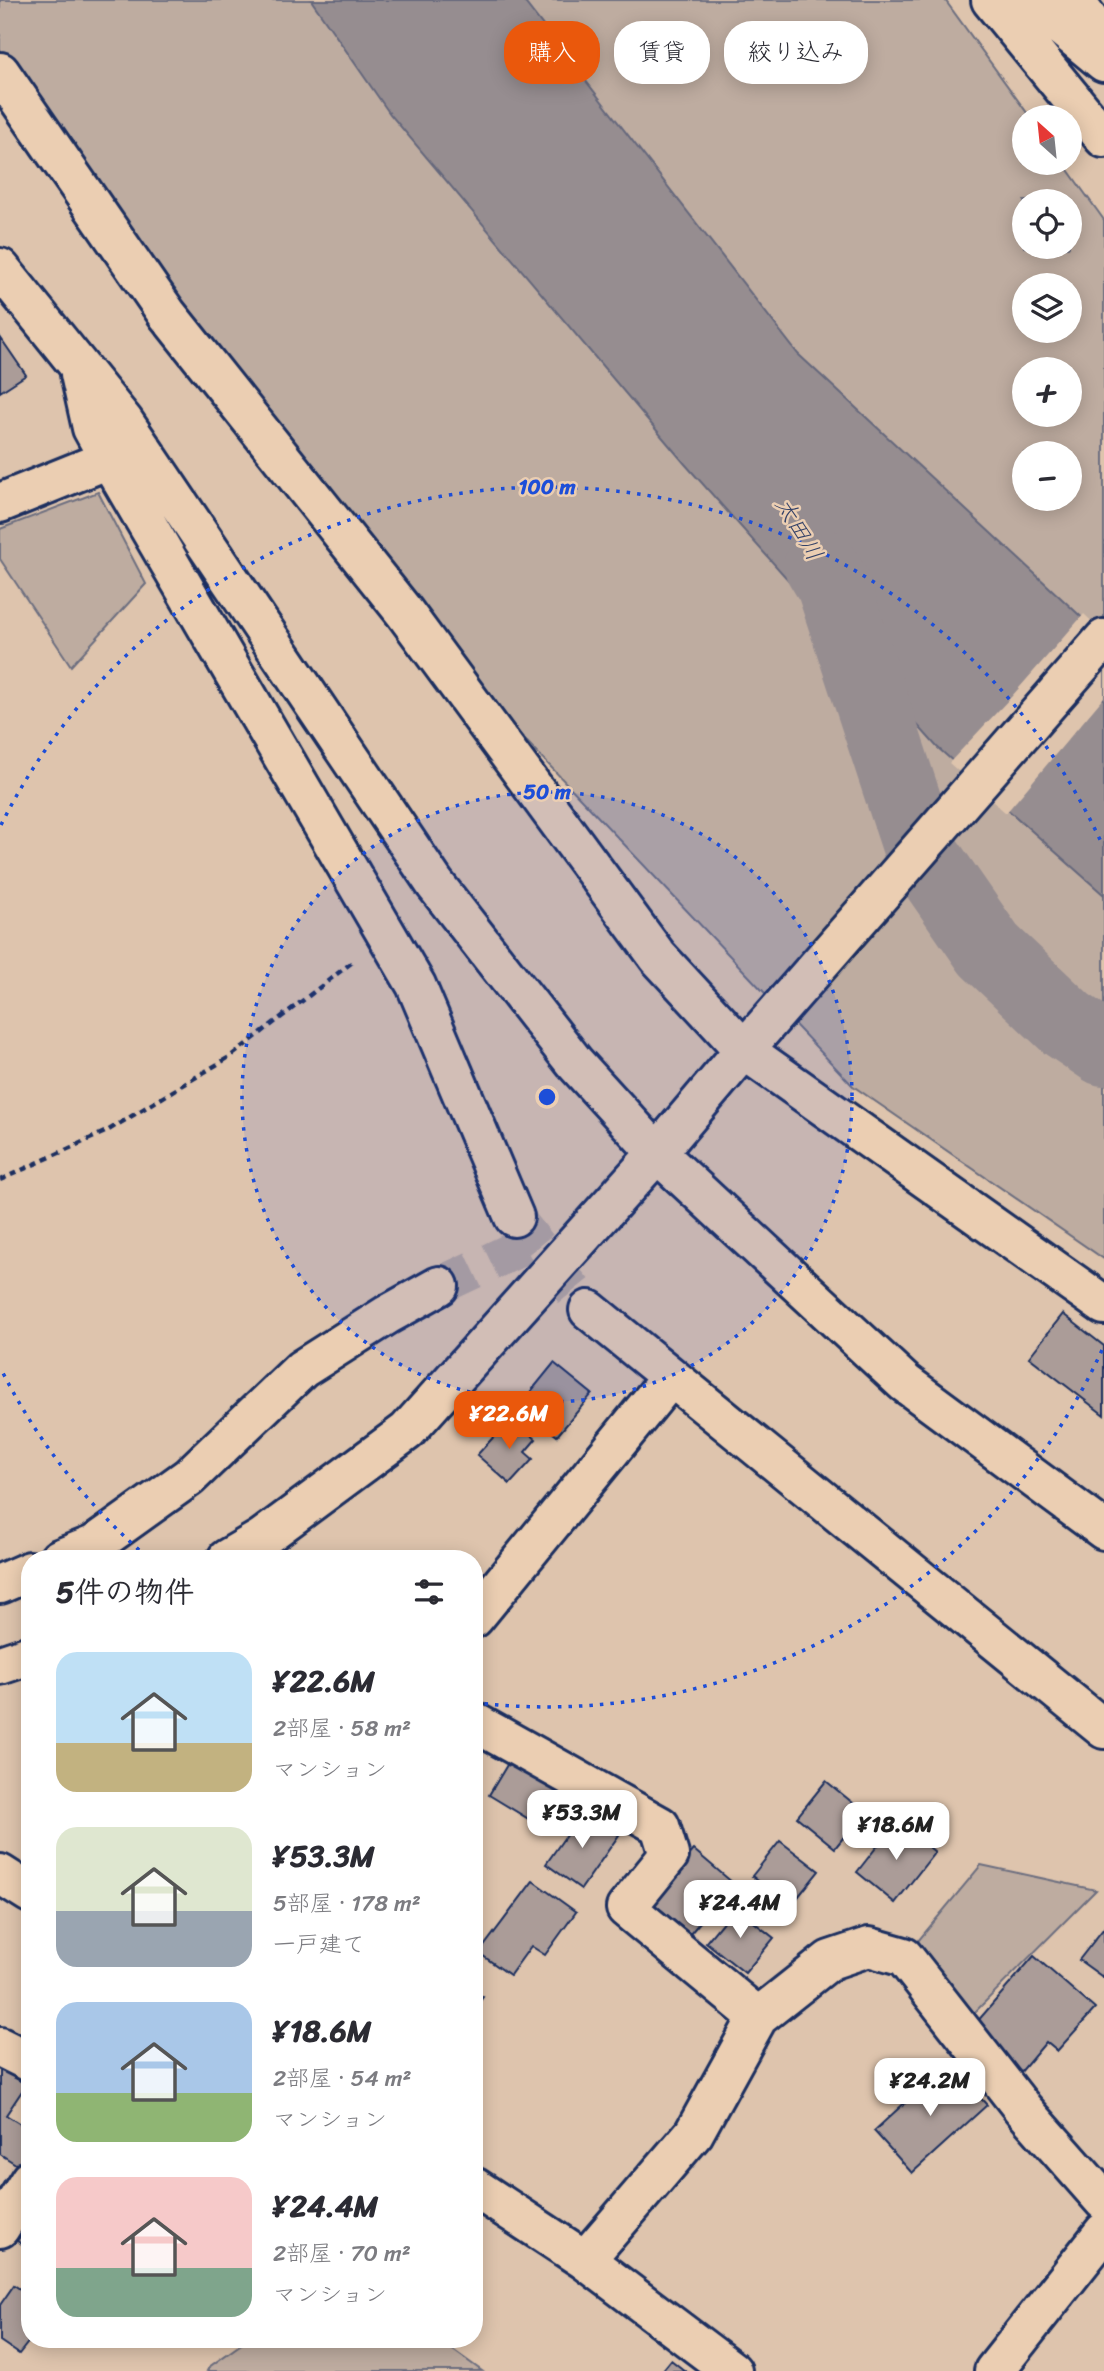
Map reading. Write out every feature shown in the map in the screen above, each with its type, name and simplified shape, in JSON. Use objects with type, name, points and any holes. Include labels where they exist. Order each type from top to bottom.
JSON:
[{"type":"street","points":[[991,0],[1104,138]]},
{"type":"street","points":[[1029,0],[1104,62]]},
{"type":"street","points":[[1074,0],[1104,41]]},
{"type":"street","points":[[0,72],[167,314],[405,614],[658,957],[744,1050],[1104,1305]]},
{"type":"street","points":[[0,268],[124,422],[435,884],[574,1062],[657,1153],[905,1383],[1104,1530]]},
{"type":"street","points":[[78,365],[92,428],[109,460],[416,985],[514,1217]]},
{"type":"street","points":[[0,503],[109,460]]},
{"type":"street","points":[[242,1550],[407,1431],[657,1153],[1104,639]]},
{"type":"street","points":[[82,1550],[94,1545],[189,1476],[302,1369],[387,1315],[439,1286]]},
{"type":"street","points":[[589,1310],[1104,1729]]},
{"type":"street","points":[[483,1607],[671,1377]]},
{"type":"street","points":[[0,1584],[21,1575]]},
{"type":"street","points":[[0,1665],[21,1658]]},
{"type":"street","points":[[483,1727],[660,1826],[669,1855],[626,1908],[758,2017]]},
{"type":"street","points":[[0,1874],[21,1887]]},
{"type":"street","points":[[585,2260],[694,2133],[758,2017],[831,1960],[869,1947],[904,1957],[1023,2109],[1104,2201]]},
{"type":"street","points":[[0,2047],[21,2058]]},
{"type":"street","points":[[483,2193],[585,2260],[732,2371]]},
{"type":"street","points":[[0,2228],[21,2194]]},
{"type":"street","points":[[994,2371],[1104,2232]]},
{"type":"path","points":[[0,1180],[107,1131],[231,1056],[335,973],[389,937]]},
{"type":"shaded area","points":[[0,0],[945,0],[1021,105],[1012,105],[1012,175],[1072,175],[1082,189],[1012,189],[1012,259],[1082,259],[1082,189],[1104,220],[1104,1259],[853,1086],[405,613],[0,72]]},
{"type":"shaded area","points":[[98,492],[146,584],[71,666],[0,559],[0,529]]},
{"type":"shaded area","points":[[981,1865],[1096,1890],[969,2018],[913,1947]]},
{"type":"shaded area","points":[[236,2348],[450,2348],[482,2371],[207,2371]]},
{"type":"water","points":[[311,0],[523,0],[539,21],[504,21],[504,84],[588,84],[798,354],[1104,638],[1104,895],[937,747],[685,464],[390,114]]},
{"type":"pier","points":[[1084,614],[1104,633],[1104,697],[1006,813],[949,763]]},
{"type":"building","points":[[0,337],[26,375],[0,392]]},
{"type":"building","points":[[1063,1314],[1104,1346],[1104,1415],[1029,1357]]},
{"type":"building","points":[[554,1363],[592,1394],[557,1436],[519,1406]]},
{"type":"building","points":[[511,1418],[536,1439],[525,1452],[533,1459],[510,1484],[477,1455]]},
{"type":"building","points":[[510,1760],[571,1797],[550,1832],[489,1795]]},
{"type":"building","points":[[826,1781],[864,1812],[835,1848],[797,1817]]},
{"type":"building","points":[[583,1811],[619,1835],[581,1889],[546,1864]]},
{"type":"building","points":[[897,1821],[935,1852],[895,1903],[857,1872]]},
{"type":"building","points":[[780,1841],[819,1871],[790,1907],[752,1876]]},
{"type":"building","points":[[694,1850],[733,1883],[690,1934],[650,1901]]},
{"type":"building","points":[[533,1881],[576,1912],[545,1955],[531,1946],[510,1975],[483,1956],[483,1948]]},
{"type":"building","points":[[735,1907],[774,1938],[745,1973],[706,1942]]},
{"type":"building","points":[[1104,1928],[1104,1978],[1079,1960]]},
{"type":"building","points":[[1034,1956],[1095,2009],[1057,2051],[1046,2042],[1020,2073],[970,2030]]},
{"type":"building","points":[[948,2063],[987,2105],[912,2173],[874,2131]]},
{"type":"building","points":[[0,2067],[21,2082],[21,2092],[6,2115],[21,2124],[21,2167],[0,2154]]},
{"type":"building","points":[[14,2285],[21,2290],[21,2348],[24,2348],[19,2354],[0,2341],[0,2305]]},
{"type":"building","points":[[671,2360],[685,2371],[662,2371]]},
{"type":"waterway","name":"太田川","points":[[821,565],[833,585],[921,852],[989,950],[1067,1024],[1104,1049]]},
{"type":"tunnel","points":[[514,1217],[589,1310]]},
{"type":"tunnel","points":[[439,1286],[534,1241]]}]
